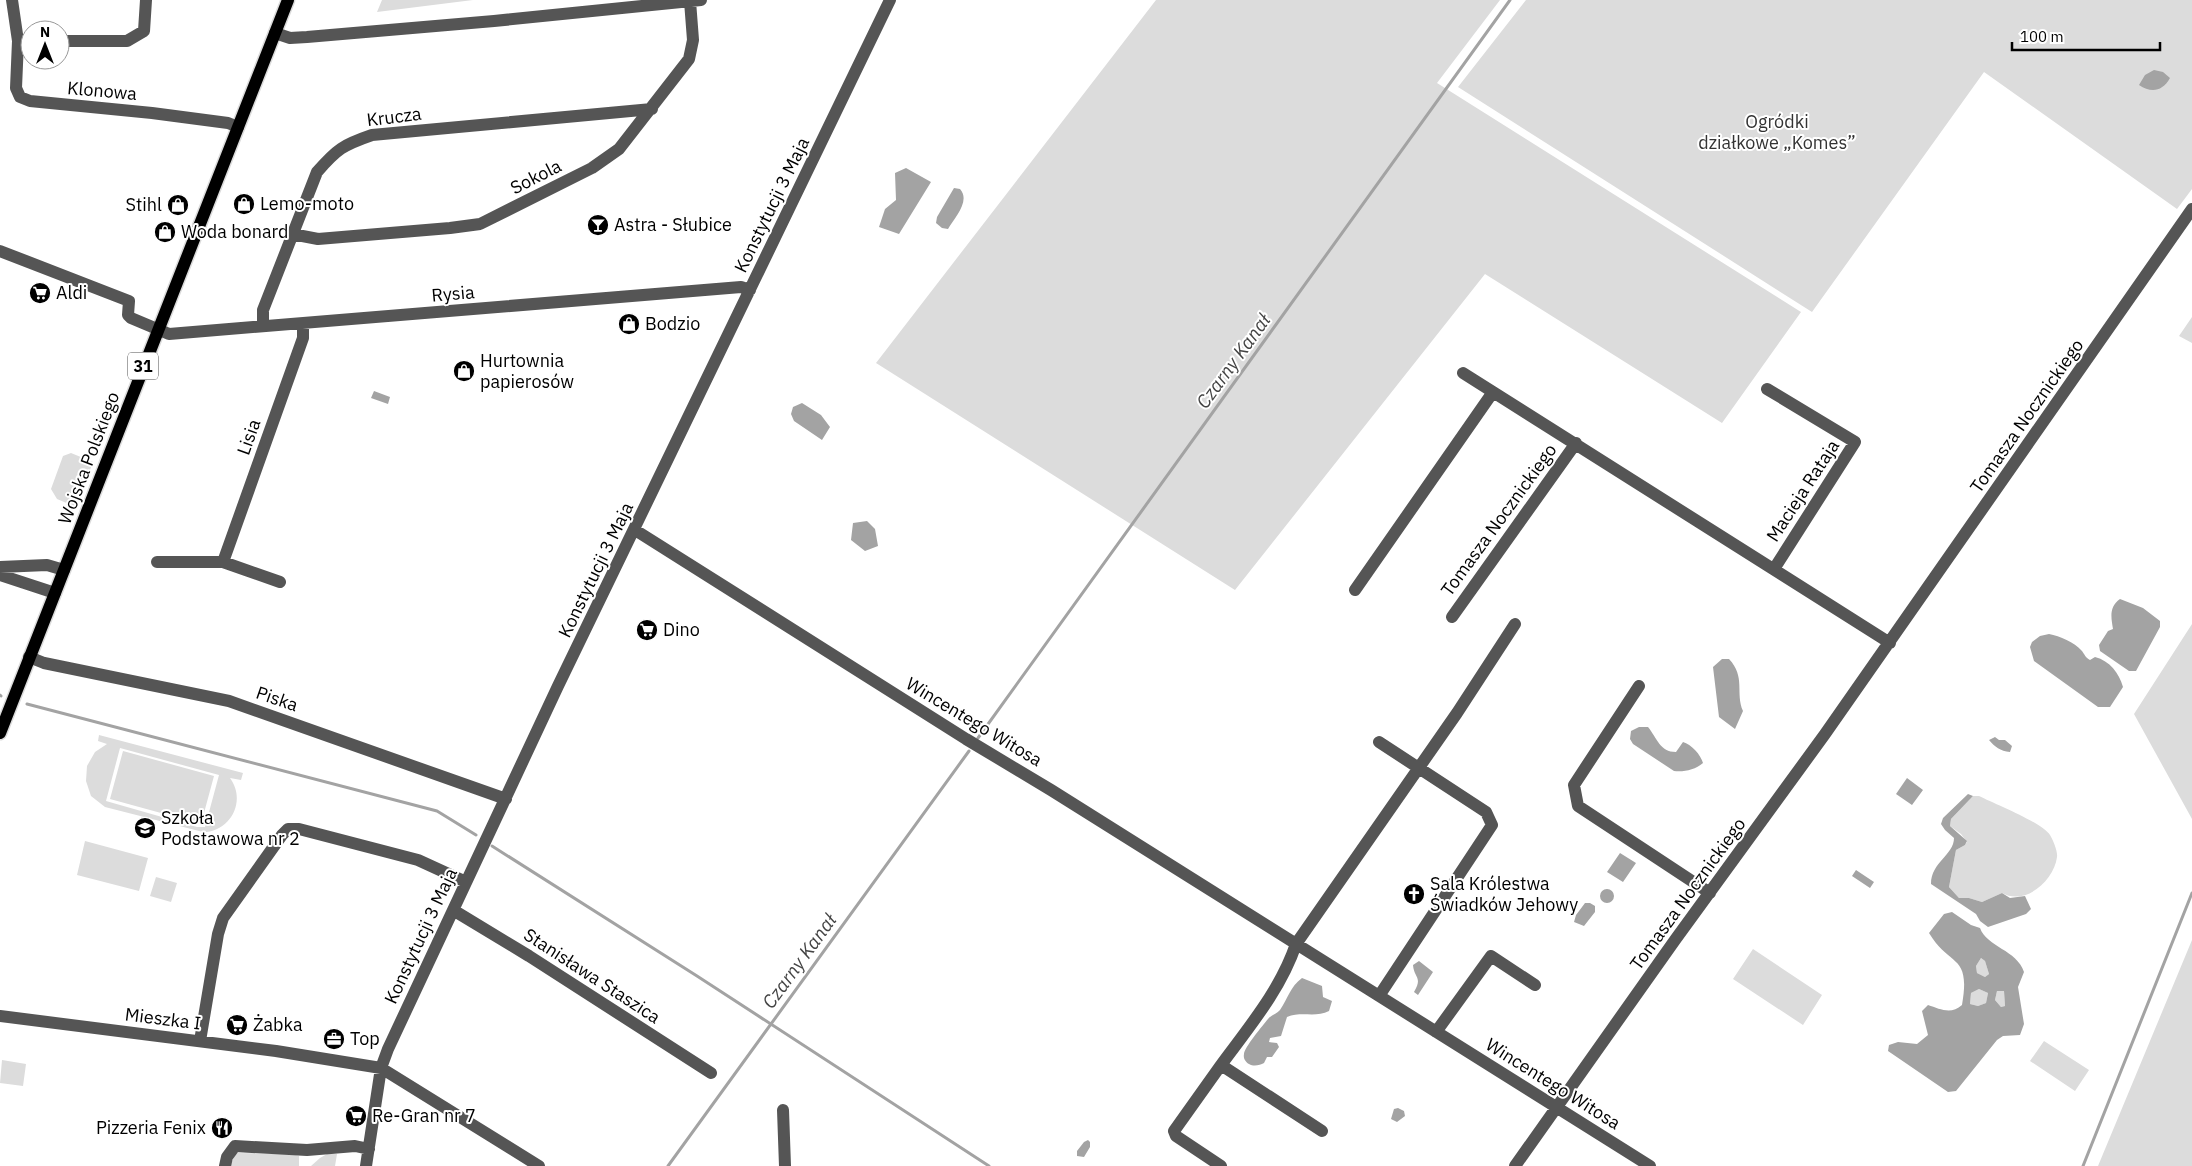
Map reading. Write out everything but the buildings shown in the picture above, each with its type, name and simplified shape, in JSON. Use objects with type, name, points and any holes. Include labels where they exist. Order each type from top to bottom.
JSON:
[{"type":"main road","name":"Wojska Polskiego","points":[[0,733],[288,0]]},
{"type":"street","name":"Klonowa","points":[[12,0],[20,27]]},
{"type":"street","points":[[70,41],[127,40],[144,31],[146,0]]},
{"type":"street","points":[[275,33],[290,38],[307,37],[494,21],[696,0]]},
{"type":"street","name":"Sokola","points":[[292,234],[318,239],[480,224],[592,168],[619,149],[689,59],[693,40],[696,0]]},
{"type":"street","name":"Konstytucji 3 Maja","points":[[366,1166],[381,1068],[466,882],[890,0]]},
{"type":"street","name":"Klonowa","points":[[20,56],[16,72],[16,88],[20,97],[30,102],[152,113],[228,123],[238,127]]},
{"type":"street","name":"Krucza","points":[[263,326],[263,310],[317,172],[331,156],[346,144],[372,136],[652,108]]},
{"type":"street","name":"Tomasza Nocznickiego","points":[[1515,1166],[1890,642],[2192,209]]},
{"type":"street","name":"Rysia","points":[[0,251],[129,300],[128,314],[131,318],[169,334],[741,287],[750,290]]},
{"type":"street","name":"Lisia","points":[[223,562],[304,338],[303,324]]},
{"type":"street","name":"Tomasza Nocznickiego","points":[[1463,373],[1890,642]]},
{"type":"street","name":"Macieja Rataja","points":[[1767,389],[1855,442],[1774,569]]},
{"type":"street","points":[[1355,590],[1493,392]]},
{"type":"street","name":"Tomasza Nocznickiego","points":[[1452,617],[1576,443]]},
{"type":"street","name":"Wincentego Witosa","points":[[635,530],[1650,1166]]},
{"type":"street","points":[[157,562],[223,562],[280,582]]},
{"type":"street","points":[[0,567],[47,565],[64,570]]},
{"type":"street","points":[[0,575],[55,593]]},
{"type":"street","points":[[1221,1166],[1176,1136],[1174,1131],[1266,1003],[1290,963],[1296,944],[1419,768],[1515,624]]},
{"type":"street","name":"Piska","points":[[29,657],[44,663],[229,701],[506,799]]},
{"type":"street","points":[[1639,686],[1574,785],[1578,806],[1710,893]]},
{"type":"street","points":[[1379,742],[1486,812],[1492,825],[1379,996]]},
{"type":"street","points":[[200,1041],[218,934],[223,918],[258,867],[288,830],[299,829],[418,860],[466,882]]},
{"type":"street","name":"Stanisława Staszica","points":[[453,910],[529,956],[711,1073]]},
{"type":"street","points":[[1436,1032],[1491,956],[1535,985]]},
{"type":"street","name":"Mieszka I","points":[[0,1016],[276,1051],[381,1068]]},
{"type":"street","points":[[1221,1065],[1322,1131]]},
{"type":"street","points":[[381,1068],[538,1166]]},
{"type":"street","points":[[783,1110],[785,1166]]},
{"type":"street","points":[[226,1166],[227,1157],[235,1146],[307,1150],[355,1146],[369,1149]]},
{"type":"green space","points":[[382,0],[473,0],[377,12]]},
{"type":"green space","points":[[1156,0],[1500,0],[1437,83],[1801,312],[1722,423],[1485,274],[1235,590],[876,363]]},
{"type":"green space","name":"Ogródki działkowe „Komes”","points":[[1526,0],[2192,0],[2192,189],[2177,209],[1984,72],[1812,312],[1458,87]]},
{"type":"green space","points":[[2192,317],[2192,343],[2179,336]]},
{"type":"green space","points":[[71,453],[93,462],[76,507],[57,499],[51,489],[63,456]]},
{"type":"green space","points":[[2192,624],[2192,819],[2134,714]]},
{"type":"green space","points":[[99,735],[243,773],[241,780],[230,778],[237,796],[233,814],[221,827],[213,831],[203,832],[105,807],[91,796],[86,781],[87,766],[95,752],[107,744],[98,741]],"holes":[[[120,748],[219,775],[205,827],[197,827],[106,801]]]},
{"type":"green space","points":[[123,751],[214,776],[201,824],[110,799]]},
{"type":"green space","points":[[1973,796],[1979,796],[2017,814],[2045,830],[2050,835],[2057,855],[2055,866],[2050,875],[2037,889],[2029,894],[2020,896],[2002,893],[1982,902],[1969,898],[1959,898],[1949,887],[1956,850],[1967,842],[1961,834],[1950,826],[1951,819]]},
{"type":"green space","points":[[85,841],[148,858],[139,891],[77,875]]},
{"type":"green space","points":[[156,877],[177,883],[171,902],[150,896]]},
{"type":"green space","points":[[2192,940],[2192,1166],[2098,1166]]},
{"type":"green space","points":[[1753,949],[1822,995],[1803,1025],[1733,979]]},
{"type":"green space","points":[[1981,958],[1985,961],[1989,974],[1985,977],[1977,973],[1976,966]]},
{"type":"green space","points":[[1979,989],[1988,993],[1986,1003],[1978,1006],[1970,1004],[1971,993]]},
{"type":"green space","points":[[1997,991],[2004,991],[2005,1006],[2001,1007],[1995,1000]]},
{"type":"green space","points":[[2044,1041],[2089,1070],[2075,1091],[2030,1061]]},
{"type":"green space","points":[[2,1060],[26,1064],[23,1086],[0,1083]]},
{"type":"green space","points":[[236,1153],[292,1154],[299,1156],[299,1166],[230,1166]]},
{"type":"green space","points":[[327,1154],[337,1154],[335,1166],[311,1166],[320,1158]]},
{"type":"shaded area","points":[[2154,70],[2163,72],[2170,78],[2167,83],[2156,90],[2143,88],[2139,85],[2145,75]]},
{"type":"shaded area","points":[[906,168],[931,182],[899,234],[879,227],[885,209],[896,200],[895,173]]},
{"type":"shaded area","points":[[954,188],[960,189],[963,194],[963,204],[948,229],[942,228],[936,223],[937,217]]},
{"type":"shaded area","points":[[374,391],[390,397],[388,404],[371,398]]},
{"type":"shaded area","points":[[802,403],[821,415],[830,427],[822,440],[794,421],[791,414],[793,407]]},
{"type":"shaded area","points":[[867,521],[875,529],[878,546],[865,551],[851,540],[853,523]]},
{"type":"shaded area","points":[[2120,599],[2143,608],[2160,621],[2160,627],[2136,671],[2129,671],[2100,651],[2099,645],[2108,631],[2113,629],[2112,609]]},
{"type":"shaded area","points":[[2049,634],[2071,642],[2090,660],[2095,657],[2105,661],[2113,668],[2123,687],[2110,707],[2098,707],[2034,661],[2030,647],[2032,642],[2040,636]]},
{"type":"shaded area","points":[[1722,659],[1729,659],[1739,679],[1743,711],[1735,729],[1719,717],[1713,667]]},
{"type":"shaded area","points":[[1639,727],[1648,727],[1659,744],[1666,750],[1676,752],[1683,742],[1686,743],[1695,750],[1703,763],[1689,770],[1674,771],[1633,744],[1630,739],[1631,731]]},
{"type":"shaded area","points":[[1995,737],[1999,740],[2005,740],[2012,746],[2010,752],[2003,751],[1993,745],[1989,740]]},
{"type":"shaded area","points":[[1907,778],[1923,790],[1912,805],[1896,794]]},
{"type":"shaded area","points":[[1968,794],[1973,796],[1951,819],[1950,826],[1967,841],[1965,845],[1956,850],[1949,887],[1959,898],[1969,898],[1982,902],[2002,893],[2010,898],[2025,896],[2031,909],[2026,914],[1988,927],[1980,921],[1976,914],[1931,884],[1932,876],[1938,864],[1953,844],[1954,838],[1941,824],[1943,818]]},
{"type":"shaded area","points":[[1620,853],[1636,863],[1623,882],[1607,872]]},
{"type":"shaded area","points":[[1856,870],[1874,882],[1870,888],[1852,876]]},
{"type":"shaded area","points":[[1604,889],[1610,889],[1614,896],[1610,903],[1604,903],[1600,899],[1600,893]]},
{"type":"shaded area","points":[[1585,903],[1595,906],[1595,912],[1584,926],[1574,922],[1576,915]]},
{"type":"shaded area","points":[[1952,912],[1971,925],[1980,928],[1989,940],[2015,959],[2024,972],[2018,987],[2024,1024],[2020,1035],[2003,1036],[1997,1040],[1956,1091],[1948,1092],[1888,1051],[1889,1045],[1898,1042],[1917,1044],[1928,1035],[1922,1011],[1928,1005],[1954,1010],[1962,1005],[1964,977],[1961,969],[1929,933],[1944,914]],"holes":[[[1981,958],[1985,961],[1989,974],[1985,977],[1977,973],[1976,966]],[[1979,989],[1988,993],[1986,1003],[1978,1006],[1970,1004],[1971,993]],[[1997,991],[2004,991],[2005,1006],[2001,1007],[1995,1000]]]},
{"type":"shaded area","points":[[1419,961],[1433,972],[1418,995],[1414,992],[1418,980],[1413,965]]},
{"type":"shaded area","points":[[1302,978],[1322,986],[1323,997],[1332,1001],[1329,1011],[1319,1014],[1292,1015],[1287,1017],[1281,1036],[1270,1038],[1269,1042],[1277,1043],[1279,1047],[1272,1057],[1267,1057],[1264,1063],[1255,1066],[1249,1064],[1244,1057],[1247,1047],[1268,1019],[1280,1010],[1292,989]]},
{"type":"shaded area","points":[[1398,1108],[1404,1111],[1405,1116],[1397,1122],[1391,1119],[1394,1109]]},
{"type":"shaded area","points":[[1088,1140],[1090,1147],[1084,1157],[1077,1156],[1077,1151]]},
{"type":"waterway","name":"Czarny Kanał","points":[[978,738],[1510,0]]},
{"type":"waterway","points":[[27,704],[437,811],[476,835]]},
{"type":"waterway","name":"Czarny Kanał","points":[[668,1166],[969,751]]},
{"type":"waterway","points":[[492,846],[697,976],[989,1166]]},
{"type":"waterway","points":[[2083,1166],[2192,893]]},
{"type":"place","name":"Lemo-moto","points":[[244,204]]},
{"type":"place","name":"Stihl","points":[[178,205]]},
{"type":"place","name":"Astra - Słubice","points":[[598,225]]},
{"type":"place","name":"Woda bonard","points":[[165,232]]},
{"type":"place","name":"Aldi","points":[[40,293]]},
{"type":"place","name":"Bodzio","points":[[629,324]]},
{"type":"place","name":"Hurtownia papierosów","points":[[464,371]]},
{"type":"place","name":"Dino","points":[[647,630]]},
{"type":"place","name":"Szkoła Podstawowa nr 2","points":[[145,828]]},
{"type":"place","name":"Sala Królestwa Świadków Jehowy","points":[[1414,894]]},
{"type":"place","name":"Żabka","points":[[237,1025]]},
{"type":"place","name":"Top","points":[[334,1039]]},
{"type":"place","name":"Re-Gran nr 7","points":[[356,1116]]},
{"type":"place","name":"Pizzeria Fenix","points":[[222,1128]]}]
